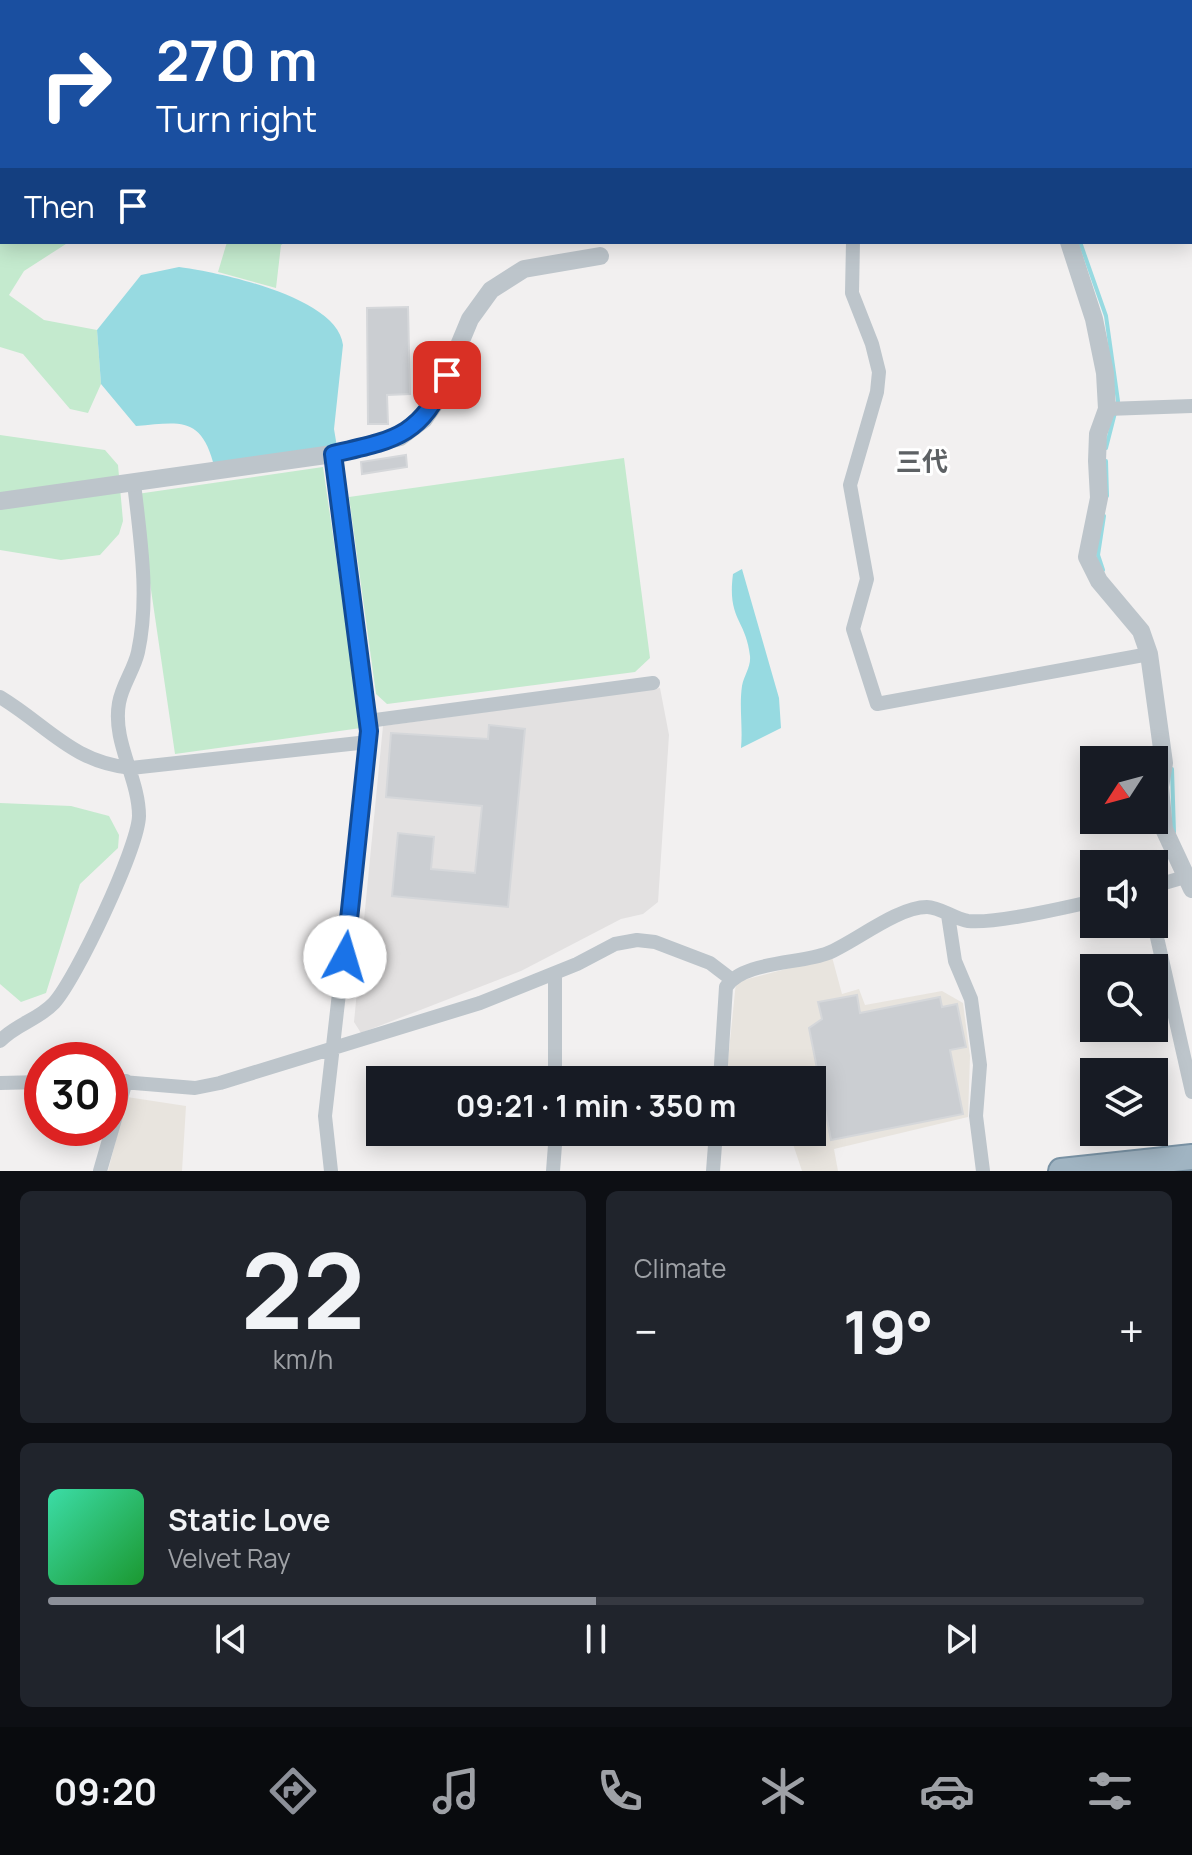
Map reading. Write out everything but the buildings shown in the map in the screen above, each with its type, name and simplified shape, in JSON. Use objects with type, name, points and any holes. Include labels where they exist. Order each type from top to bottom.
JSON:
[{"type":"highway","points":[[1061,1171],[1192,1157]]},
{"type":"street","points":[[853,244],[852,293],[872,344],[879,372],[877,392],[850,485],[867,579],[853,629],[877,704],[1149,654]]},
{"type":"street","points":[[1070,244],[1094,319],[1105,373],[1107,409],[1098,434],[1099,498],[1087,557],[1099,581],[1141,631],[1149,654],[1164,763],[1160,787],[1164,829],[1188,883],[1168,885]]},
{"type":"street","points":[[0,501],[333,454],[400,437],[424,419],[435,403],[470,319],[491,290],[506,278],[543,265],[600,256]]},
{"type":"street","points":[[1107,409],[1192,406]]},
{"type":"street","points":[[331,1171],[325,1116],[368,742],[368,721],[333,454]]},
{"type":"street","points":[[0,1041],[38,1017],[59,997],[134,844],[139,815],[119,722],[119,703],[137,654],[142,623],[142,568],[134,483]]},
{"type":"street","points":[[368,721],[653,683]]},
{"type":"street","points":[[0,697],[97,764],[131,768],[368,742]]},
{"type":"street","points":[[721,1066],[726,987],[731,979],[773,964],[826,954],[887,920],[927,907],[968,921],[1080,904]]},
{"type":"street","points":[[948,915],[955,961],[971,999],[980,1065],[976,1116],[983,1171]]},
{"type":"street","points":[[1157,938],[1192,1092]]},
{"type":"street","points":[[128,1081],[195,1088],[335,1050],[480,1003],[555,973],[615,944],[637,940],[683,951],[710,963],[731,979]]},
{"type":"street","points":[[555,973],[555,1066]]},
{"type":"street","points":[[0,1083],[24,1082]]},
{"type":"street","points":[[100,1171],[107,1146]]},
{"type":"street","points":[[553,1171],[555,1146]]},
{"type":"street","points":[[713,1171],[715,1146]]},
{"type":"shaded area","points":[[660,688],[669,735],[658,902],[643,914],[621,919],[521,971],[361,1033],[354,1022],[383,726]]},
{"type":"shaded area","points":[[832,957],[842,994],[859,989],[865,1005],[942,991],[963,1003],[970,1056],[968,1117],[834,1149],[838,1171],[802,1171],[794,1146],[826,1146],[826,1066],[727,1066],[736,982]]},
{"type":"shaded area","points":[[128,1097],[186,1106],[182,1171],[108,1171],[114,1146],[128,1146]]},
{"type":"green space","points":[[0,244],[66,244],[24,271],[9,295],[44,320],[97,330],[101,384],[88,413],[70,409],[23,354],[0,347]]},
{"type":"green space","points":[[226,244],[283,244],[276,288],[218,272]]},
{"type":"green space","points":[[0,435],[105,450],[118,465],[123,521],[119,534],[100,555],[61,560],[0,550]]},
{"type":"green space","points":[[624,458],[650,658],[635,672],[387,704],[376,694],[349,497]]},
{"type":"green space","points":[[323,467],[361,728],[175,754],[137,494]]},
{"type":"green space","points":[[0,803],[71,806],[109,816],[119,835],[118,848],[80,884],[46,993],[21,1002],[0,984]]},
{"type":"water","points":[[179,267],[274,290],[321,313],[336,328],[343,345],[334,429],[337,447],[210,468],[213,462],[208,447],[194,429],[175,424],[136,426],[101,384],[97,330],[141,275]]},
{"type":"water","points":[[742,569],[779,698],[781,728],[741,748],[741,694],[750,656],[735,610],[732,589],[733,574]]},
{"type":"waterway","points":[[1081,244],[1106,316],[1118,401],[1106,448]]},
{"type":"waterway","points":[[1106,461],[1107,496]]},
{"type":"waterway","points":[[1103,570],[1098,555],[1104,516]]},
{"type":"waterway","points":[[1172,769],[1174,832]]},
{"type":"district","name":"三代","points":[[922,461]]},
{"type":"route","points":[[345,957],[369,731],[333,454],[400,437],[424,419],[447,375]]}]
